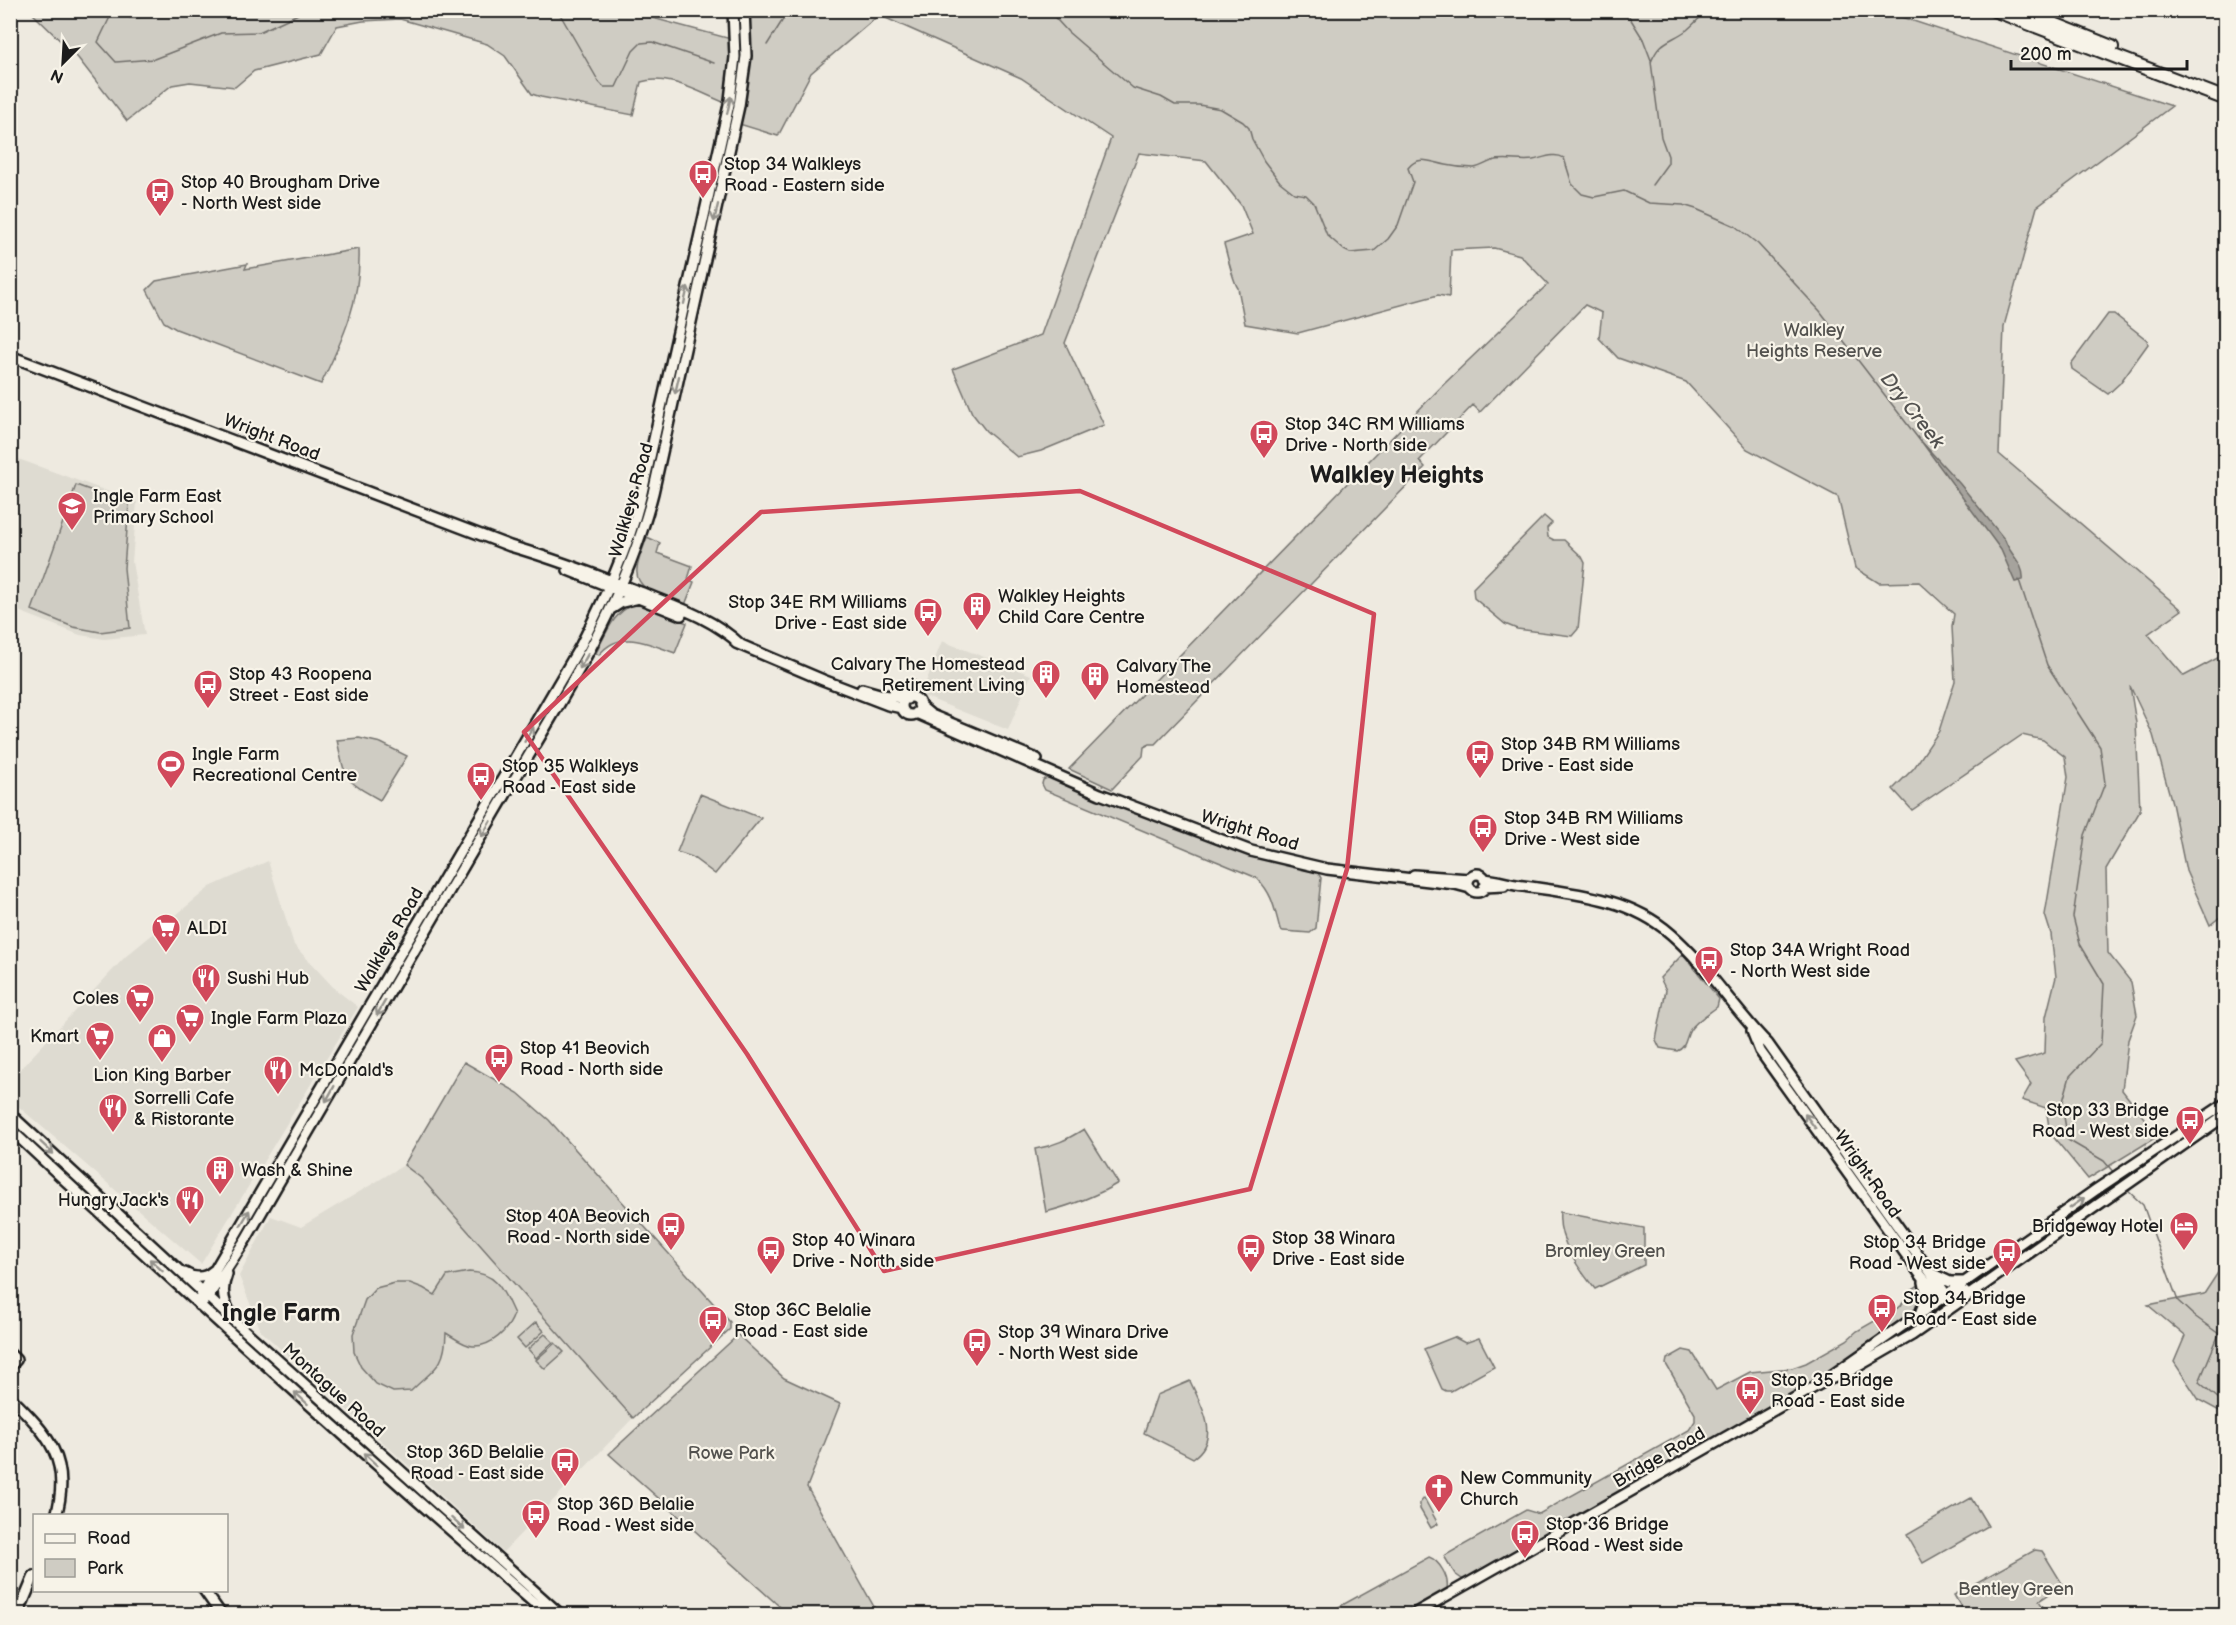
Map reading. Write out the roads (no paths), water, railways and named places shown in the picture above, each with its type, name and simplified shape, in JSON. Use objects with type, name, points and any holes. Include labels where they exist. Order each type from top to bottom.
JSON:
[{"type":"highway","points":[[1994,10],[2226,99]]},
{"type":"highway","points":[[2019,10],[2226,91]]},
{"type":"main road","name":"Walkleys Road","points":[[205,1295],[216,1269],[581,645],[619,566],[633,529],[641,497],[730,100],[735,47],[733,10]]},
{"type":"main road","name":"Walkleys Road","points":[[199,1305],[233,1258],[370,1026],[577,672],[621,588],[640,540],[653,493],[740,106],[746,56],[744,10]]},
{"type":"main road","name":"Wright Road","points":[[10,356],[532,551],[641,596],[741,645],[819,678],[888,705],[902,708],[906,714],[917,709]]},
{"type":"main road","points":[[611,609],[622,602],[641,596],[634,582],[631,564]]},
{"type":"main road","points":[[598,612],[600,594],[594,578],[619,566]]},
{"type":"main road","name":"Wright Road","points":[[819,678],[854,685],[883,695],[913,698],[917,709],[1018,750],[1111,797],[1212,838],[1267,856],[1327,869],[1384,876],[1429,875],[1469,884]]},
{"type":"main road","points":[[854,685],[897,693],[911,686]]},
{"type":"main road","points":[[902,708],[903,702],[907,699]]},
{"type":"main road","points":[[1476,874],[1484,883],[1477,892],[1469,884],[1476,874]]},
{"type":"main road","name":"Wright Road","points":[[1484,883],[1536,894],[1598,899],[1616,903],[1640,913],[1670,933],[1710,975],[1750,1026],[1768,1044],[1926,1274],[1937,1294],[1943,1297]]},
{"type":"main road","name":"Bridge Road","points":[[1825,1381],[2139,1160],[2226,1103]]},
{"type":"main road","name":"Montague Road","points":[[10,1114],[553,1612]]},
{"type":"main road","name":"Bridge Road","points":[[1414,1614],[1825,1381],[1848,1372],[1912,1335],[2226,1115]]},
{"type":"main road","name":"Montague Road","points":[[10,1129],[199,1305],[436,1518],[553,1612]]},
{"type":"main road","points":[[2168,1141],[2174,1150]]},
{"type":"main road","points":[[2139,1160],[2146,1170]]},
{"type":"main road","points":[[2018,1244],[2026,1255]]},
{"type":"main road","points":[[233,1258],[224,1281],[223,1295],[229,1310],[242,1328]]},
{"type":"main road","points":[[170,1263],[194,1277],[205,1276],[216,1269]]},
{"type":"main road","points":[[1920,1313],[1927,1296],[1926,1274],[1947,1281],[1965,1282]]},
{"type":"main road","points":[[1878,1355],[1935,1311],[1943,1297],[1956,1297],[1976,1285],[1989,1281]]},
{"type":"main road","points":[[10,1398],[44,1431],[55,1451],[62,1484],[56,1514]]},
{"type":"main road","points":[[18,1614],[33,1578]]},
{"type":"main road","points":[[205,1592],[221,1614]]},
{"type":"waterway","name":"Dry Creek","points":[[107,10],[111,15],[98,42],[116,62],[154,59],[221,33],[259,32],[302,10]]},
{"type":"waterway","name":"Dry Creek","points":[[552,10],[561,16],[604,87],[616,87],[633,51],[641,43],[652,42],[714,63]]},
{"type":"waterway","name":"Dry Creek","points":[[767,45],[789,10]]},
{"type":"waterway","name":"Dry Creek","points":[[1048,10],[1068,32],[1133,88],[1161,97],[1175,105],[1199,105],[1221,109],[1243,122],[1249,128],[1252,139],[1264,161],[1280,182],[1294,193],[1306,195],[1314,203],[1327,235],[1350,253],[1374,251],[1388,239],[1398,225],[1413,182],[1408,168],[1421,160],[1474,168],[1497,160],[1533,160],[1560,156],[1564,158],[1572,184],[1582,194],[1594,197],[1624,191],[1649,203],[1683,205],[1696,209],[1735,226],[1758,244],[1820,311],[1921,442]]},
{"type":"waterway","points":[[1625,10],[1643,39],[1651,60]]},
{"type":"waterway","points":[[1652,185],[1668,163],[1668,156],[1661,137],[1651,62],[1662,45],[1687,30],[1709,10]]},
{"type":"waterway","name":"Dry Creek","points":[[2019,580],[2047,665],[2100,747],[2105,783],[2085,835],[2073,917],[2080,944],[2104,984],[2101,1043],[2070,1076],[2062,1105],[2068,1140],[2104,1161],[2115,1174]]},
{"type":"waterway","name":"Dry Creek","points":[[2127,1190],[2143,1205],[2178,1301],[2219,1334],[2199,1382],[2219,1399],[2226,1400]]},
{"type":"place","name":"Stop 34 Walkleys Road - Eastern side","points":[[703,200]]},
{"type":"place","name":"Stop 40 Brougham Drive - North West side","points":[[160,218]]},
{"type":"place","name":"Stop 34C RM Williams Drive - North side","points":[[1264,460]]},
{"type":"place","name":"Ingle Farm East Primary School","points":[[72,532]]},
{"type":"place","name":"Walkley Heights Child Care Centre","points":[[977,632]]},
{"type":"place","name":"Stop 34E RM Williams Drive - East side","points":[[928,638]]},
{"type":"place","name":"Calvary The Homestead Retirement Living","points":[[1046,700]]},
{"type":"place","name":"Calvary The Homestead","points":[[1095,702]]},
{"type":"place","name":"Stop 43 Roopena Street - East side","points":[[208,710]]},
{"type":"place","name":"Stop 34B RM Williams Drive - East side","points":[[1480,780]]},
{"type":"place","name":"Ingle Farm Recreational Centre","points":[[171,790]]},
{"type":"place","name":"Stop 35 Walkleys Road - East side","points":[[481,802]]},
{"type":"place","name":"Stop 34B RM Williams Drive - West side","points":[[1483,854]]},
{"type":"place","name":"ALDI","points":[[166,954]]},
{"type":"place","name":"Stop 34A Wright Road - North West side","points":[[1709,986]]},
{"type":"place","name":"Sushi Hub","points":[[206,1004]]},
{"type":"place","name":"Coles","points":[[140,1024]]},
{"type":"place","name":"Ingle Farm Plaza","points":[[190,1044]]},
{"type":"place","name":"Kmart","points":[[100,1062]]},
{"type":"place","name":"Lion King Barber","points":[[162,1064]]},
{"type":"place","name":"Stop 41 Beovich Road - North side","points":[[499,1084]]},
{"type":"place","name":"McDonald's","points":[[278,1096]]},
{"type":"place","name":"Sorrelli Cafe & Ristorante","points":[[113,1134]]},
{"type":"place","name":"Stop 33 Bridge Road - West side","points":[[2190,1146]]},
{"type":"place","name":"Wash & Shine","points":[[220,1196]]},
{"type":"place","name":"Hungry Jack's","points":[[190,1226]]},
{"type":"place","name":"Stop 40A Beovich Road - North side","points":[[671,1252]]},
{"type":"place","name":"Bridgeway Hotel","points":[[2184,1252]]},
{"type":"place","name":"Stop 38 Winara Drive - East side","points":[[1251,1274]]},
{"type":"place","name":"Stop 40 Winara Drive - North side","points":[[771,1276]]},
{"type":"place","name":"Stop 34 Bridge Road - West side","points":[[2007,1278]]},
{"type":"place","name":"Stop 34 Bridge Road - East side","points":[[1882,1334]]},
{"type":"place","name":"Stop 36C Belalie Road - East side","points":[[713,1346]]},
{"type":"place","name":"Stop 39 Winara Drive - North West side","points":[[977,1368]]},
{"type":"place","name":"Stop 35 Bridge Road - East side","points":[[1750,1416]]},
{"type":"place","name":"Stop 36D Belalie Road - East side","points":[[565,1488]]},
{"type":"place","name":"New Community Church","points":[[1439,1514]]},
{"type":"place","name":"Stop 36D Belalie Road - West side","points":[[536,1540]]},
{"type":"place","name":"Stop 36 Bridge Road - West side","points":[[1525,1560]]},
{"type":"district","name":"Walkley Heights","points":[[1397,475]]},
{"type":"district","name":"Ingle Farm","points":[[281,1313]]},
{"type":"park label","name":"Walkley Heights Reserve","points":[[1814,340]]},
{"type":"park label","name":"Bromley Green","points":[[1605,1251]]},
{"type":"park label","name":"Rowe Park","points":[[731,1453]]},
{"type":"park label","name":"Bentley Green","points":[[2016,1589]]}]
